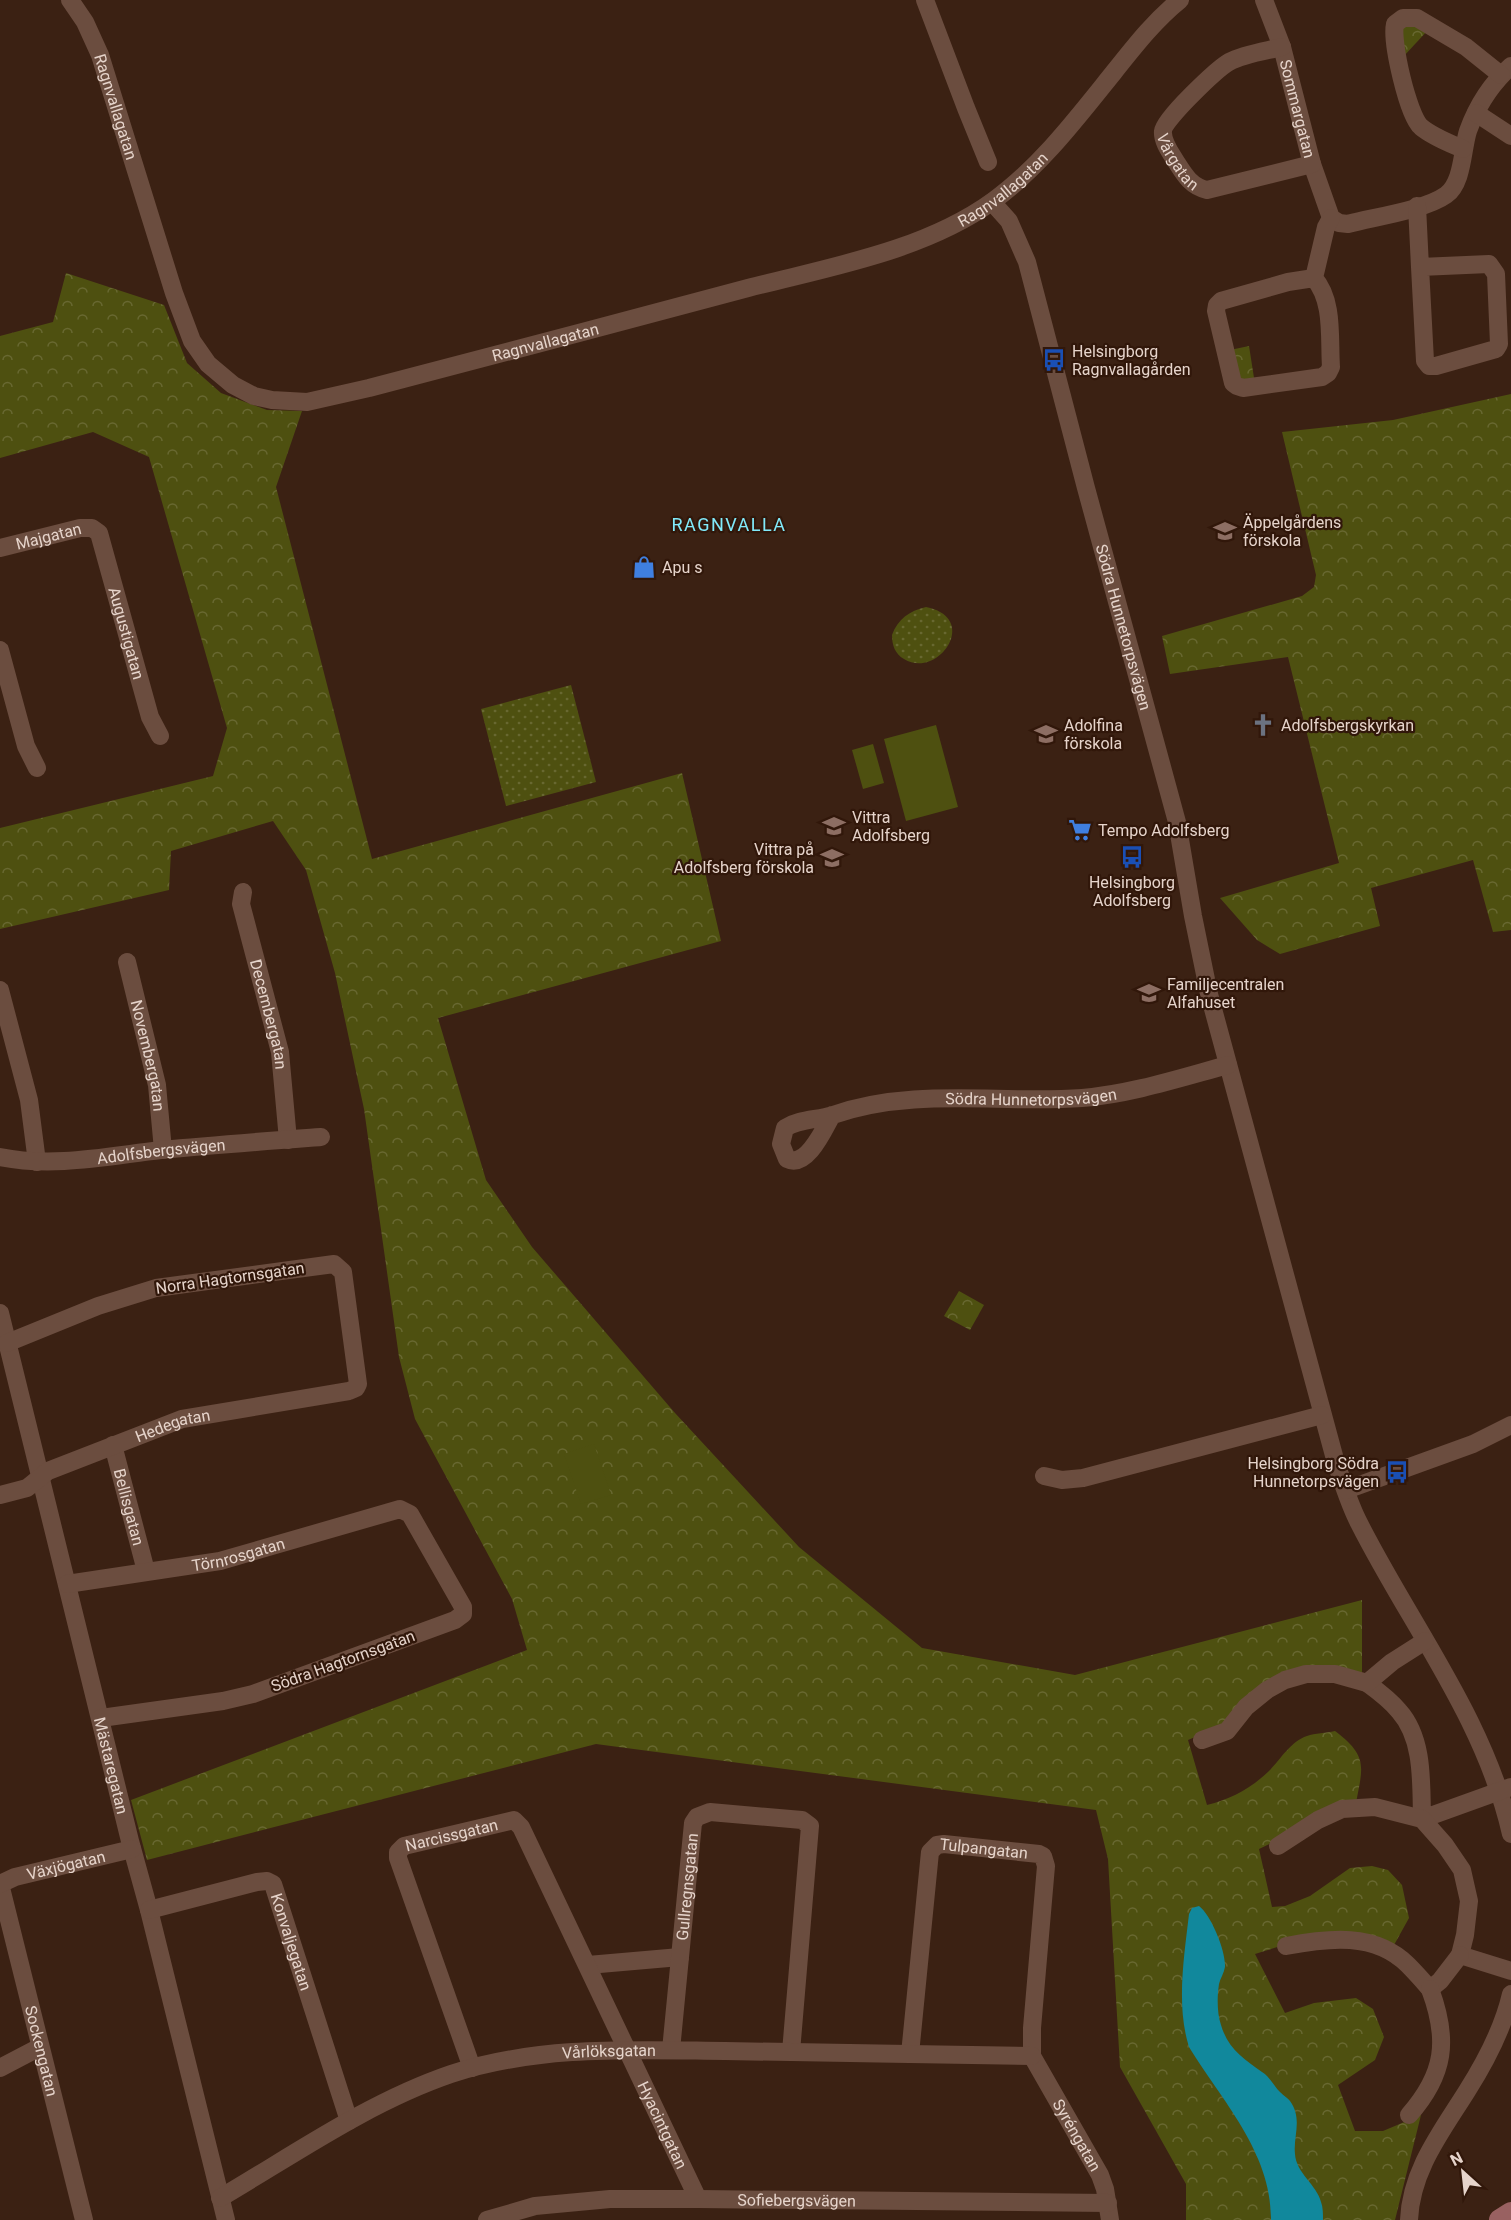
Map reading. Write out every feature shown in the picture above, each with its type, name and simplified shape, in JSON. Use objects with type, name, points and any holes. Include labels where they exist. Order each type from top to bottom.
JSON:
[{"type":"main road","points":[[1500,2220],[1511,2213]]},
{"type":"street","name":"Ragnvallagatan","points":[[70,0],[85,22],[100,55],[174,293],[192,340],[207,364],[223,378],[247,393],[272,400],[307,402],[369,388],[891,250],[940,231],[992,202],[1036,163],[1082,112],[1155,23],[1180,0]]},
{"type":"street","points":[[925,0],[988,162]]},
{"type":"street","name":"Sommargatan","points":[[1264,0],[1282,47],[1312,164],[1331,218]]},
{"type":"street","points":[[1314,278],[1326,227],[1331,218],[1339,223],[1348,224],[1436,200],[1450,191],[1456,180],[1463,149],[1476,113],[1506,71],[1417,18],[1403,18],[1395,24],[1393,33],[1413,115],[1420,126],[1432,135],[1463,149]]},
{"type":"street","name":"Vårgatan","points":[[1282,47],[1231,61],[1216,71],[1169,119],[1163,130],[1165,144],[1190,182],[1198,188],[1207,190],[1312,164]]},
{"type":"street","points":[[1476,113],[1511,136]]},
{"type":"street","name":"Södra Hunnetorpsvägen","points":[[992,202],[1009,221],[1027,262],[1177,822],[1200,950],[1228,1065],[1336,1463],[1358,1521],[1505,1789],[1511,1834]]},
{"type":"street","points":[[1417,206],[1420,267],[1425,361],[1429,366],[1436,366],[1496,349],[1499,344],[1494,269],[1489,264],[1420,267]]},
{"type":"street","points":[[1314,278],[1322,288],[1327,300],[1331,367],[1328,373],[1322,377],[1237,387],[1233,383],[1215,311],[1217,305],[1221,301],[1314,278]]},
{"type":"street","name":"Majgatan","points":[[0,548],[80,528],[96,530]]},
{"type":"street","name":"Augustigatan","points":[[96,530],[102,538],[150,717],[160,736]]},
{"type":"street","points":[[0,650],[26,746],[37,768]]},
{"type":"street","name":"Decembergatan","points":[[243,891],[241,904],[280,1052],[288,1140]]},
{"type":"street","name":"Novembergatan","points":[[127,962],[157,1085],[163,1150]]},
{"type":"street","points":[[0,990],[29,1100],[37,1162]]},
{"type":"street","name":"Södra Hunnetorpsvägen","points":[[832,1115],[856,1107],[903,1099],[1025,1100],[1085,1097],[1134,1089],[1228,1065]]},
{"type":"street","name":"Adolfsbergsvägen","points":[[0,1156],[37,1162],[83,1160],[163,1150],[321,1137]]},
{"type":"street","name":"Norra Hagtornsgatan","points":[[8,1343],[98,1306],[156,1288],[334,1264],[343,1272],[358,1380],[356,1388]]},
{"type":"street","name":"Mästaregatan","points":[[0,1313],[226,2220]]},
{"type":"street","name":"Hedegatan","points":[[0,1495],[27,1488],[48,1471],[182,1419],[356,1388]]},
{"type":"street","points":[[1044,1476],[1062,1480],[1083,1478],[1322,1414]]},
{"type":"street","points":[[1346,1490],[1473,1444],[1511,1425]]},
{"type":"street","name":"Bellisgatan","points":[[113,1445],[146,1571]]},
{"type":"street","name":"Törnrosgatan","points":[[68,1584],[220,1561],[394,1510],[405,1510]]},
{"type":"street","name":"Södra Hagtornsgatan","points":[[101,1718],[223,1701],[253,1694],[459,1618],[464,1611],[462,1604],[410,1514],[405,1510]]},
{"type":"street","points":[[1367,1683],[1392,1662],[1425,1641]]},
{"type":"street","points":[[1203,1740],[1227,1731],[1246,1707],[1267,1690],[1286,1680],[1306,1674],[1335,1674],[1367,1683],[1400,1712],[1413,1733],[1420,1764],[1422,1819],[1445,1845],[1462,1870],[1469,1900],[1460,1955],[1440,1982],[1430,1989]]},
{"type":"street","points":[[1278,1846],[1318,1820],[1342,1809],[1374,1807],[1422,1819],[1505,1789]]},
{"type":"street","name":"Gullregnsgatan","points":[[671,2050],[693,1823],[697,1817],[710,1812],[802,1820],[809,1824],[811,1833],[791,2052]]},
{"type":"street","name":"Narcissgatan","points":[[471,2068],[398,1858],[398,1852],[402,1847],[513,1820],[517,1821],[628,2050]]},
{"type":"street","name":"Tulpangatan","points":[[910,2054],[928,1857],[933,1848],[944,1844],[1036,1853],[1044,1860],[1046,1866],[1032,2028],[1032,2056]]},
{"type":"street","name":"Växjögatan","points":[[0,1884],[15,1877],[132,1848]]},
{"type":"street","name":"Konvaljegatan","points":[[149,1910],[257,1882],[267,1881],[273,1884],[349,2121]]},
{"type":"street","name":"Sockengatan","points":[[0,1884],[84,2220]]},
{"type":"street","points":[[1286,1946],[1318,1940],[1366,1941],[1387,1950],[1407,1963],[1430,1989],[1441,2028],[1441,2058],[1429,2088],[1409,2115]]},
{"type":"street","points":[[1460,1955],[1511,1971]]},
{"type":"street","points":[[588,1965],[680,1957]]},
{"type":"street","points":[[1409,2220],[1412,2191],[1421,2168],[1432,2146],[1482,2067],[1500,2030],[1511,1994]]},
{"type":"street","points":[[0,2068],[40,2047]]},
{"type":"street","name":"Hyacintgatan","points":[[628,2050],[698,2199]]},
{"type":"street","name":"Vårlöksgatan","points":[[220,2198],[349,2121],[426,2083],[471,2068],[540,2055],[671,2050],[1032,2056]]},
{"type":"street","name":"Syréngatan","points":[[1032,2056],[1100,2175],[1109,2212]]},
{"type":"street","name":"Sofiebergsvägen","points":[[487,2220],[535,2206],[610,2199],[698,2199],[1109,2212]]},
{"type":"green space","points":[[1406,24],[1429,29],[1403,57],[1399,31]]},
{"type":"green space","points":[[66,273],[164,305],[187,363],[221,393],[267,410],[302,411],[276,487],[372,859],[682,773],[721,941],[438,1018],[486,1180],[532,1247],[675,1413],[799,1547],[922,1648],[1075,1675],[1362,1600],[1362,1675],[1299,1670],[1221,1726],[1188,1740],[1207,1805],[1224,1800],[1255,1783],[1291,1746],[1301,1738],[1313,1734],[1335,1731],[1358,1755],[1361,1771],[1356,1803],[1259,1849],[1272,1907],[1285,1906],[1310,1896],[1350,1868],[1372,1866],[1388,1870],[1402,1885],[1409,1918],[1394,1945],[1303,1939],[1255,1954],[1285,2013],[1314,2003],[1356,1998],[1373,2009],[1384,2037],[1375,2060],[1338,2085],[1355,2131],[1383,2131],[1421,2115],[1395,2220],[1186,2220],[1186,2184],[1120,2067],[1108,1859],[1096,1810],[596,1744],[147,1860],[131,1800],[527,1650],[512,1599],[415,1419],[399,1357],[364,1109],[335,973],[306,870],[273,821],[171,851],[169,890],[0,929],[0,828],[213,776],[227,728],[149,457],[93,432],[0,458],[0,336],[53,322]]},
{"type":"green space","points":[[1249,346],[1254,378],[1240,380],[1230,350]]},
{"type":"green space","points":[[1511,394],[1511,930],[1493,932],[1473,860],[1371,888],[1380,926],[1280,954],[1257,940],[1220,898],[1339,863],[1288,657],[1170,674],[1162,636],[1302,596],[1314,587],[1316,575],[1282,432],[1393,420]]},
{"type":"green space","points":[[926,607],[942,613],[951,623],[952,634],[948,645],[940,655],[930,661],[917,663],[898,655],[893,646],[892,635],[897,624],[905,616]]},
{"type":"green space","points":[[571,685],[596,782],[506,806],[481,709]]},
{"type":"green space","points":[[936,725],[958,807],[906,821],[884,739]]},
{"type":"green space","points":[[873,744],[884,783],[863,789],[852,750]]},
{"type":"green space","points":[[959,1291],[984,1305],[970,1330],[944,1316]]},
{"type":"green space","points":[[594,1444],[611,1495],[581,1504],[564,1454]]},
{"type":"water","points":[[1199,1906],[1213,1925],[1225,1960],[1218,2000],[1224,2033],[1237,2053],[1267,2076],[1294,2108],[1297,2121],[1296,2161],[1319,2196],[1323,2220],[1271,2220],[1269,2196],[1254,2150],[1230,2108],[1189,2047],[1183,2015],[1183,1964],[1189,1914],[1192,1908]]},
{"type":"place","name":"Helsingborg Ragnvallagården","points":[[1054,360]]},
{"type":"place","name":"Äppelgårdens förskola","points":[[1225,531]]},
{"type":"place","name":"Apu s","points":[[644,567]]},
{"type":"place","name":"Adolfsbergskyrkan","points":[[1263,725]]},
{"type":"place","name":"Adolfina förskola","points":[[1046,734]]},
{"type":"place","name":"Vittra Adolfsberg","points":[[834,826]]},
{"type":"place","name":"Tempo Adolfsberg","points":[[1080,830]]},
{"type":"place","name":"Helsingborg Adolfsberg","points":[[1132,857]]},
{"type":"place","name":"Vittra på Adolfsberg förskola","points":[[832,858]]},
{"type":"place","name":"Familjecentralen Alfahuset","points":[[1149,993]]},
{"type":"place","name":"Helsingborg Södra Hunnetorpsvägen","points":[[1397,1472]]},
{"type":"district","name":"RAGNVALLA","points":[[729,524]]}]
